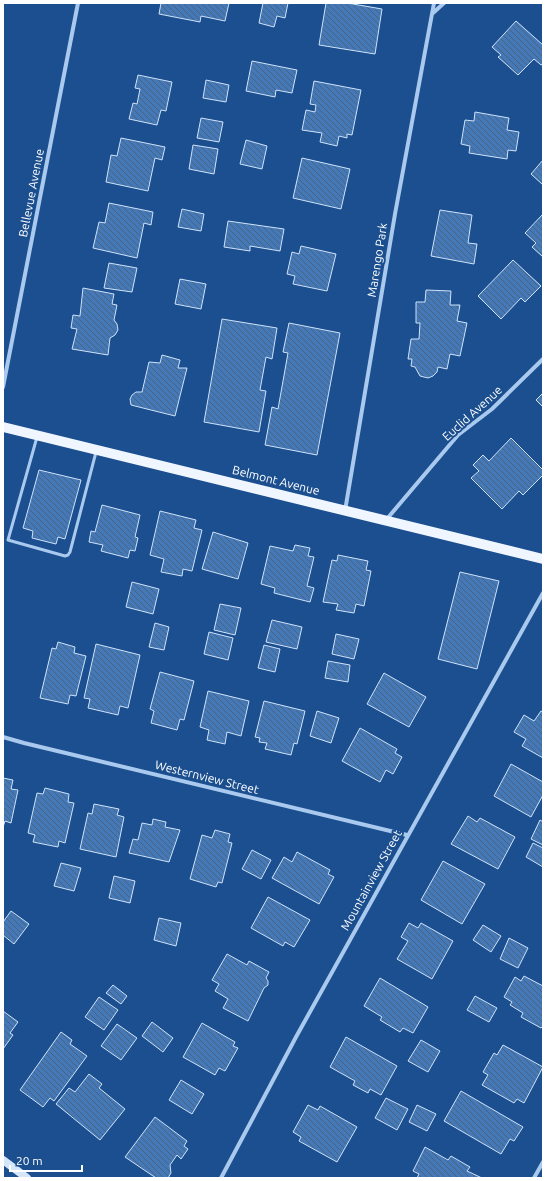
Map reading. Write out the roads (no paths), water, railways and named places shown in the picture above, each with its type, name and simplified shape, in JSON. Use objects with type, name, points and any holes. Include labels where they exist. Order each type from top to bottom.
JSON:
[{"type":"main road","name":"Belmont Avenue","points":[[3,427],[543,559]]},
{"type":"street","name":"Bellevue Avenue","points":[[3,386],[78,3]]},
{"type":"street","name":"Marengo Park","points":[[345,511],[395,214],[434,3]]},
{"type":"street","points":[[433,13],[444,3]]},
{"type":"street","name":"Euclid Avenue","points":[[385,520],[458,435],[492,409],[543,359]]},
{"type":"street","name":"Mountainview Street","points":[[221,1178],[296,1037],[407,835],[543,593]]},
{"type":"street","name":"Westernview Street","points":[[3,737],[407,835]]},
{"type":"street","points":[[3,1160],[24,1177]]},
{"type":"street","points":[[534,1178],[543,1162]]},
{"type":"lane","points":[[37,435],[8,540],[65,556],[70,552],[97,450]]}]
